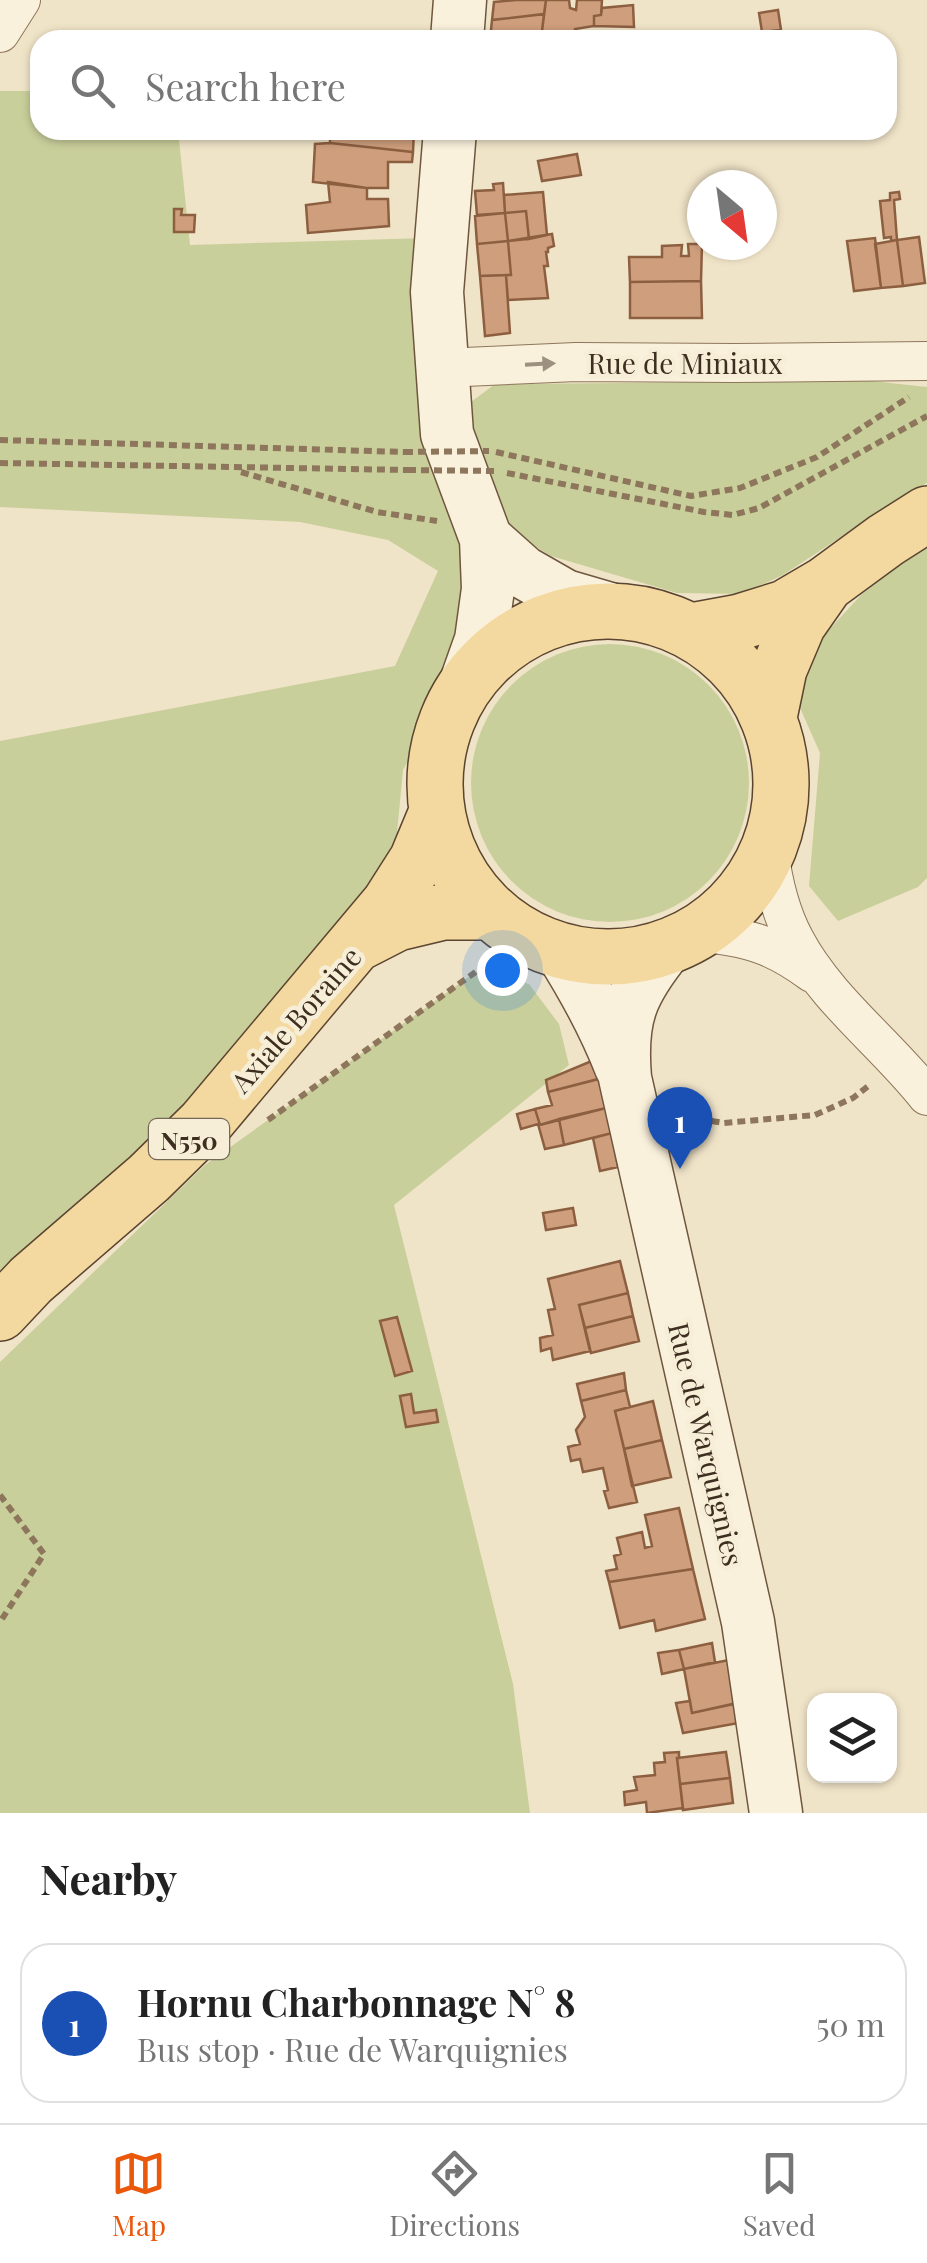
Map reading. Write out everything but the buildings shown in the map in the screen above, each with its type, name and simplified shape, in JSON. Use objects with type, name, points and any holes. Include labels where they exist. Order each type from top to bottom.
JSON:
[{"type":"main road","points":[[691,631],[785,608],[927,514]]},
{"type":"main road","points":[[769,717],[779,669],[798,624],[826,584]]},
{"type":"main road","points":[[613,610],[653,616],[691,631],[738,668],[769,717],[779,750],[782,784],[778,818],[768,850],[740,896],[684,939],[615,957],[561,951],[524,936],[491,912],[466,883],[447,849],[436,812],[435,767],[444,726],[464,688],[504,645],[555,618],[613,610]]},
{"type":"main road","points":[[355,944],[389,904],[417,860],[436,812]]},
{"type":"main road","name":"Axiale Boraine","points":[[0,1313],[31,1280],[149,1178],[205,1123],[355,944],[397,923],[443,912],[491,912]]},
{"type":"street","points":[[0,32],[22,0]]},
{"type":"street","points":[[458,30],[460,0]]},
{"type":"street","points":[[449,140],[437,292],[447,434],[486,538],[488,589],[481,640],[464,688]]},
{"type":"street","name":"Rue de Miniaux","points":[[442,368],[576,362],[918,371]]},
{"type":"street","points":[[486,538],[523,572],[566,596],[613,610]]},
{"type":"street","points":[[768,850],[773,886],[795,940],[822,980],[916,1083]]},
{"type":"street","points":[[629,1094],[622,1042],[629,1007],[645,975],[684,939],[744,938],[785,954],[822,980]]},
{"type":"street","points":[[561,951],[601,1020],[629,1094]]},
{"type":"street","name":"Rue de Warquignies","points":[[629,1094],[748,1622],[776,1813]]},
{"type":"path","points":[[0,440],[405,452],[489,450],[691,496],[740,488],[817,458],[918,371]]},
{"type":"path","points":[[0,463],[494,471],[733,515],[759,508],[927,416]]},
{"type":"path","points":[[230,468],[376,512],[434,522]]},
{"type":"path","points":[[252,1131],[477,971],[561,951]]},
{"type":"path","points":[[629,1094],[724,1123],[814,1115],[854,1098],[874,1081],[916,1083]]},
{"type":"path","points":[[0,1495],[44,1554],[0,1622]]},
{"type":"green space","points":[[0,91],[30,91],[30,140],[179,140],[190,245],[427,238],[465,530],[463,642],[437,708],[403,770],[397,833],[366,901],[164,1140],[0,1283],[0,741],[395,666],[438,571],[388,540],[300,522],[0,507]]},
{"type":"green space","points":[[872,381],[927,387],[927,483],[783,575],[742,594],[677,593],[551,556],[491,519],[464,413],[471,402],[495,384]]},
{"type":"green space","points":[[927,545],[927,878],[918,887],[838,921],[809,886],[820,753],[793,692],[823,636],[862,594]]},
{"type":"green space","points":[[610,644],[637,646],[663,654],[709,684],[739,730],[747,756],[747,810],[739,836],[709,882],[663,912],[637,920],[610,922],[583,920],[557,912],[511,882],[481,836],[473,810],[471,783],[473,756],[481,730],[511,684],[557,654],[583,646]]},
{"type":"green space","points":[[477,971],[529,984],[559,1024],[569,1065],[394,1205],[513,1684],[530,1813],[0,1813],[0,1362],[205,1165]]},
{"type":"place","name":"Hornu Charbonnage N° 8","points":[[680,1169]]}]
